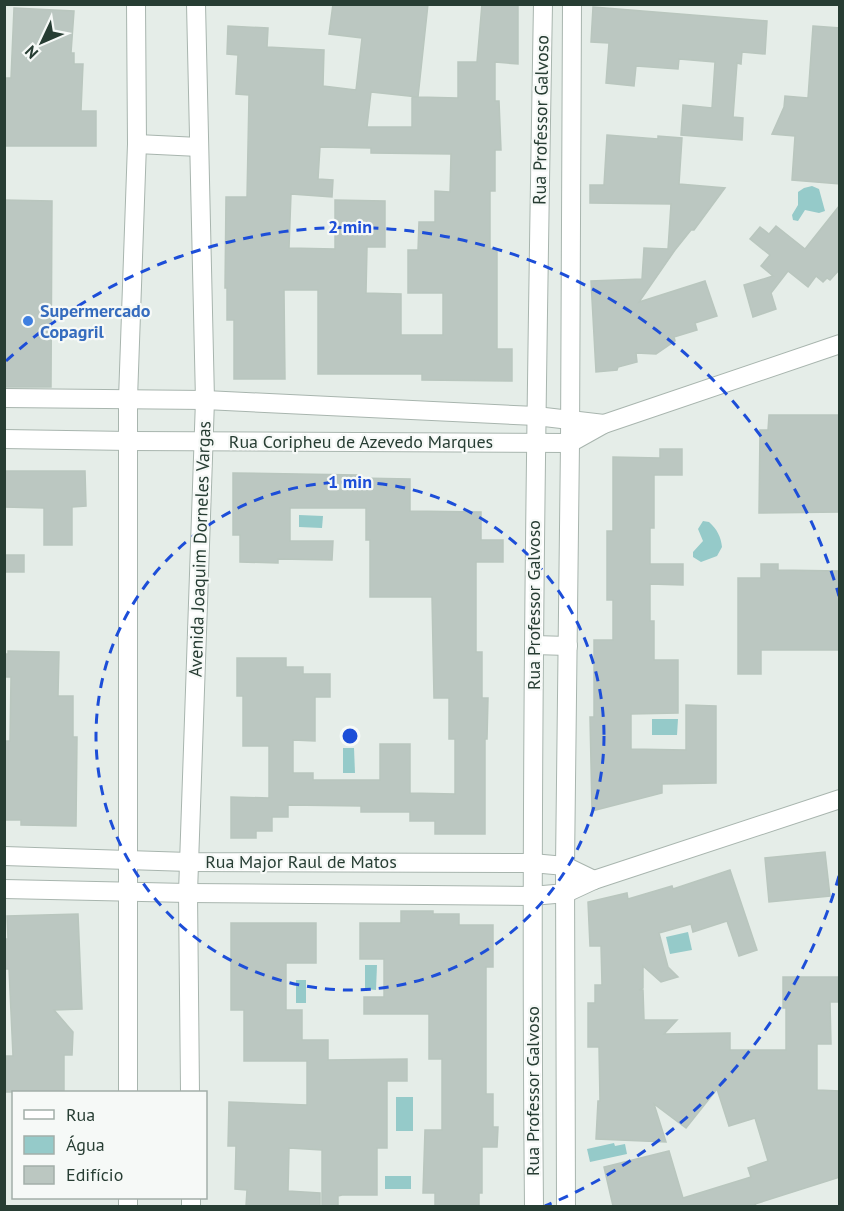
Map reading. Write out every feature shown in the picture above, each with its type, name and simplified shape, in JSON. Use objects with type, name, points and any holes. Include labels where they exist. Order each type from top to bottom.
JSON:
[{"type":"street","points":[[128,1091],[128,399],[137,144],[136,4]]},
{"type":"street","name":"Avenida Joaquim Dorneles Vargas","points":[[190,1091],[188,893],[205,400],[196,4]]},
{"type":"street","name":"Rua Professor Galvoso","points":[[534,1206],[532,863],[535,442],[543,4]]},
{"type":"street","name":"Rua Professor Galvoso","points":[[566,1206],[565,866],[572,4]]},
{"type":"street","points":[[137,144],[200,147]]},
{"type":"street","points":[[539,213],[571,213]]},
{"type":"street","name":"Rua Coripheu de Azevedo Marques","points":[[4,439],[204,442],[570,442],[604,424],[840,344]]},
{"type":"street","name":"Rua Coripheu de Azevedo Marques","points":[[4,398],[205,400],[536,416],[604,424]]},
{"type":"street","points":[[534,645],[568,646]]},
{"type":"street","name":"Rua Major Raul de Matos","points":[[4,889],[532,896],[566,893],[594,880],[840,799]]},
{"type":"street","name":"Rua Major Raul de Matos","points":[[4,856],[189,862],[532,863],[565,866],[594,880]]},
{"type":"street","points":[[532,1018],[566,1017]]},
{"type":"street","points":[[533,1132],[566,1131]]},
{"type":"water","points":[[812,186],[819,189],[825,211],[819,213],[805,210],[798,221],[793,220],[792,215],[798,205],[798,192]]},
{"type":"water","points":[[299,515],[323,516],[322,528],[299,527]]},
{"type":"water","points":[[703,521],[709,522],[714,527],[720,537],[722,547],[717,556],[701,562],[693,557],[693,552],[703,541],[698,529]]},
{"type":"water","points":[[652,719],[678,719],[677,735],[652,735]]},
{"type":"water","points":[[343,748],[354,748],[355,773],[343,773]]},
{"type":"water","points":[[688,932],[692,950],[670,954],[666,937]]},
{"type":"water","points":[[365,965],[377,965],[376,990],[365,989]]},
{"type":"water","points":[[296,980],[306,980],[306,1003],[296,1003]]},
{"type":"water","points":[[396,1097],[413,1097],[413,1131],[396,1131]]},
{"type":"water","points":[[614,1143],[615,1146],[625,1144],[627,1154],[590,1162],[587,1149]]},
{"type":"water","points":[[385,1176],[411,1176],[411,1189],[385,1189]]},
{"type":"building","points":[[333,4],[428,4],[418,97],[458,98],[458,62],[477,62],[482,4],[518,4],[518,64],[495,62],[495,101],[499,101],[501,150],[495,150],[495,191],[490,191],[490,249],[497,249],[497,349],[512,349],[512,381],[422,380],[422,374],[318,374],[318,290],[284,290],[285,379],[234,379],[234,320],[227,320],[227,288],[225,288],[226,197],[247,197],[249,95],[236,94],[238,55],[227,54],[228,26],[268,28],[267,47],[324,50],[323,86],[356,90],[362,38],[329,34]],"holes":[[[371,92],[418,97],[412,97],[412,127],[367,127]],[[320,147],[371,148],[371,153],[451,154],[450,192],[435,191],[435,222],[419,222],[418,250],[408,250],[408,293],[443,293],[443,335],[401,335],[401,294],[366,293],[367,247],[385,247],[385,201],[335,200],[335,249],[289,248],[291,194],[332,197],[333,180],[318,179]]]},
{"type":"building","points":[[593,7],[767,21],[765,54],[742,52],[741,64],[737,63],[733,117],[743,118],[742,140],[681,135],[683,105],[712,108],[715,62],[679,59],[678,69],[636,66],[634,86],[606,83],[609,43],[591,42]]},
{"type":"building","points":[[14,8],[74,11],[71,53],[74,53],[74,64],[83,64],[81,111],[96,111],[96,146],[4,146],[4,78],[11,78]]},
{"type":"building","points":[[813,26],[840,28],[840,184],[792,180],[795,136],[772,134],[784,107],[785,96],[808,98]]},
{"type":"building","points":[[607,135],[658,139],[658,136],[682,138],[679,184],[725,188],[694,230],[691,230],[675,250],[639,302],[705,281],[717,316],[695,323],[697,330],[674,337],[675,341],[656,354],[636,353],[637,362],[618,367],[617,370],[596,372],[591,281],[642,279],[644,248],[668,249],[671,204],[590,203],[590,185],[604,185]]},
{"type":"building","name":"Supermercado Copagril","points":[[4,200],[52,201],[51,387],[4,387]]},
{"type":"building","points":[[840,205],[840,269],[830,280],[827,278],[823,282],[816,276],[808,287],[788,271],[771,293],[776,309],[753,317],[744,285],[773,276],[761,266],[770,255],[750,239],[760,227],[769,234],[776,226],[805,249]]},
{"type":"building","points":[[769,415],[840,415],[840,512],[759,513],[760,430],[768,430]]},
{"type":"building","points":[[660,449],[682,449],[682,475],[654,475],[654,528],[650,528],[650,564],[683,564],[683,585],[650,584],[650,621],[654,621],[654,660],[678,660],[678,713],[631,714],[631,749],[686,750],[686,705],[716,706],[716,783],[662,784],[662,793],[592,811],[590,717],[594,717],[594,640],[613,640],[613,600],[607,600],[607,531],[613,531],[613,457],[660,458]]},
{"type":"building","points":[[4,471],[85,471],[86,506],[72,507],[72,545],[44,545],[44,508],[4,507]]},
{"type":"building","points":[[233,473],[358,475],[358,478],[410,479],[410,511],[481,512],[481,540],[503,540],[503,562],[476,562],[476,652],[482,652],[482,698],[488,698],[487,739],[485,739],[485,834],[435,834],[435,821],[410,821],[410,812],[361,812],[361,806],[288,805],[288,817],[272,817],[272,831],[256,831],[256,838],[231,838],[231,797],[269,798],[269,746],[243,746],[243,696],[237,696],[237,658],[286,658],[286,667],[303,667],[303,674],[330,674],[330,697],[315,697],[315,741],[293,740],[293,773],[313,773],[313,780],[380,780],[380,744],[410,744],[410,793],[455,794],[455,739],[449,739],[449,698],[434,698],[432,597],[370,597],[370,540],[366,540],[366,508],[290,508],[290,541],[333,541],[332,560],[278,559],[278,563],[240,562],[240,535],[233,535]]},
{"type":"building","points":[[4,555],[24,555],[24,572],[4,572]]},
{"type":"building","points":[[761,564],[778,564],[778,570],[840,571],[840,650],[761,650],[761,674],[738,674],[738,578],[761,578]]},
{"type":"building","points":[[8,651],[59,652],[58,696],[73,696],[73,737],[77,737],[76,826],[21,825],[21,820],[4,820],[4,741],[10,741],[11,677],[4,677],[4,654],[8,654]]},
{"type":"building","points":[[825,852],[830,896],[769,902],[765,858]]},
{"type":"building","points":[[730,870],[757,950],[739,956],[727,921],[693,932],[691,924],[659,933],[668,967],[678,977],[661,982],[643,966],[643,988],[639,990],[643,990],[644,1020],[677,1020],[664,1034],[730,1033],[730,1050],[786,1050],[783,977],[838,977],[838,1002],[830,1002],[831,1044],[817,1044],[817,1090],[840,1091],[840,1177],[755,1204],[756,1206],[613,1206],[604,1167],[669,1151],[683,1198],[751,1177],[748,1168],[768,1161],[755,1118],[729,1126],[717,1089],[686,1128],[654,1104],[666,1142],[596,1139],[598,1101],[600,1101],[599,1047],[588,1047],[588,1003],[595,1003],[595,985],[602,985],[601,946],[590,946],[588,902],[627,893],[628,899],[672,886],[673,889]]},
{"type":"building","points":[[401,911],[459,914],[459,925],[493,925],[493,967],[486,967],[486,1094],[493,1094],[493,1127],[498,1127],[497,1147],[482,1147],[482,1193],[479,1193],[479,1206],[435,1206],[435,1193],[423,1193],[425,1130],[442,1130],[442,1059],[429,1059],[429,1014],[364,1014],[364,997],[384,997],[384,959],[360,959],[360,923],[401,923]]},
{"type":"building","points":[[78,914],[82,1009],[54,1010],[73,1032],[72,1055],[64,1055],[64,1091],[6,1092],[6,1056],[13,1056],[9,969],[4,969],[4,939],[8,939],[7,916]]},
{"type":"building","points":[[231,923],[316,923],[316,963],[286,963],[286,1010],[302,1010],[302,1040],[328,1040],[328,1060],[407,1059],[407,1081],[387,1081],[387,1148],[377,1148],[377,1195],[342,1195],[338,1196],[338,1206],[322,1206],[322,1150],[289,1148],[288,1191],[320,1193],[320,1206],[246,1206],[247,1190],[235,1189],[236,1146],[228,1146],[229,1102],[307,1105],[307,1061],[244,1061],[244,1010],[231,1010]]},
{"type":"place","name":"Supermercado Copagril","points":[[28,321]]}]
